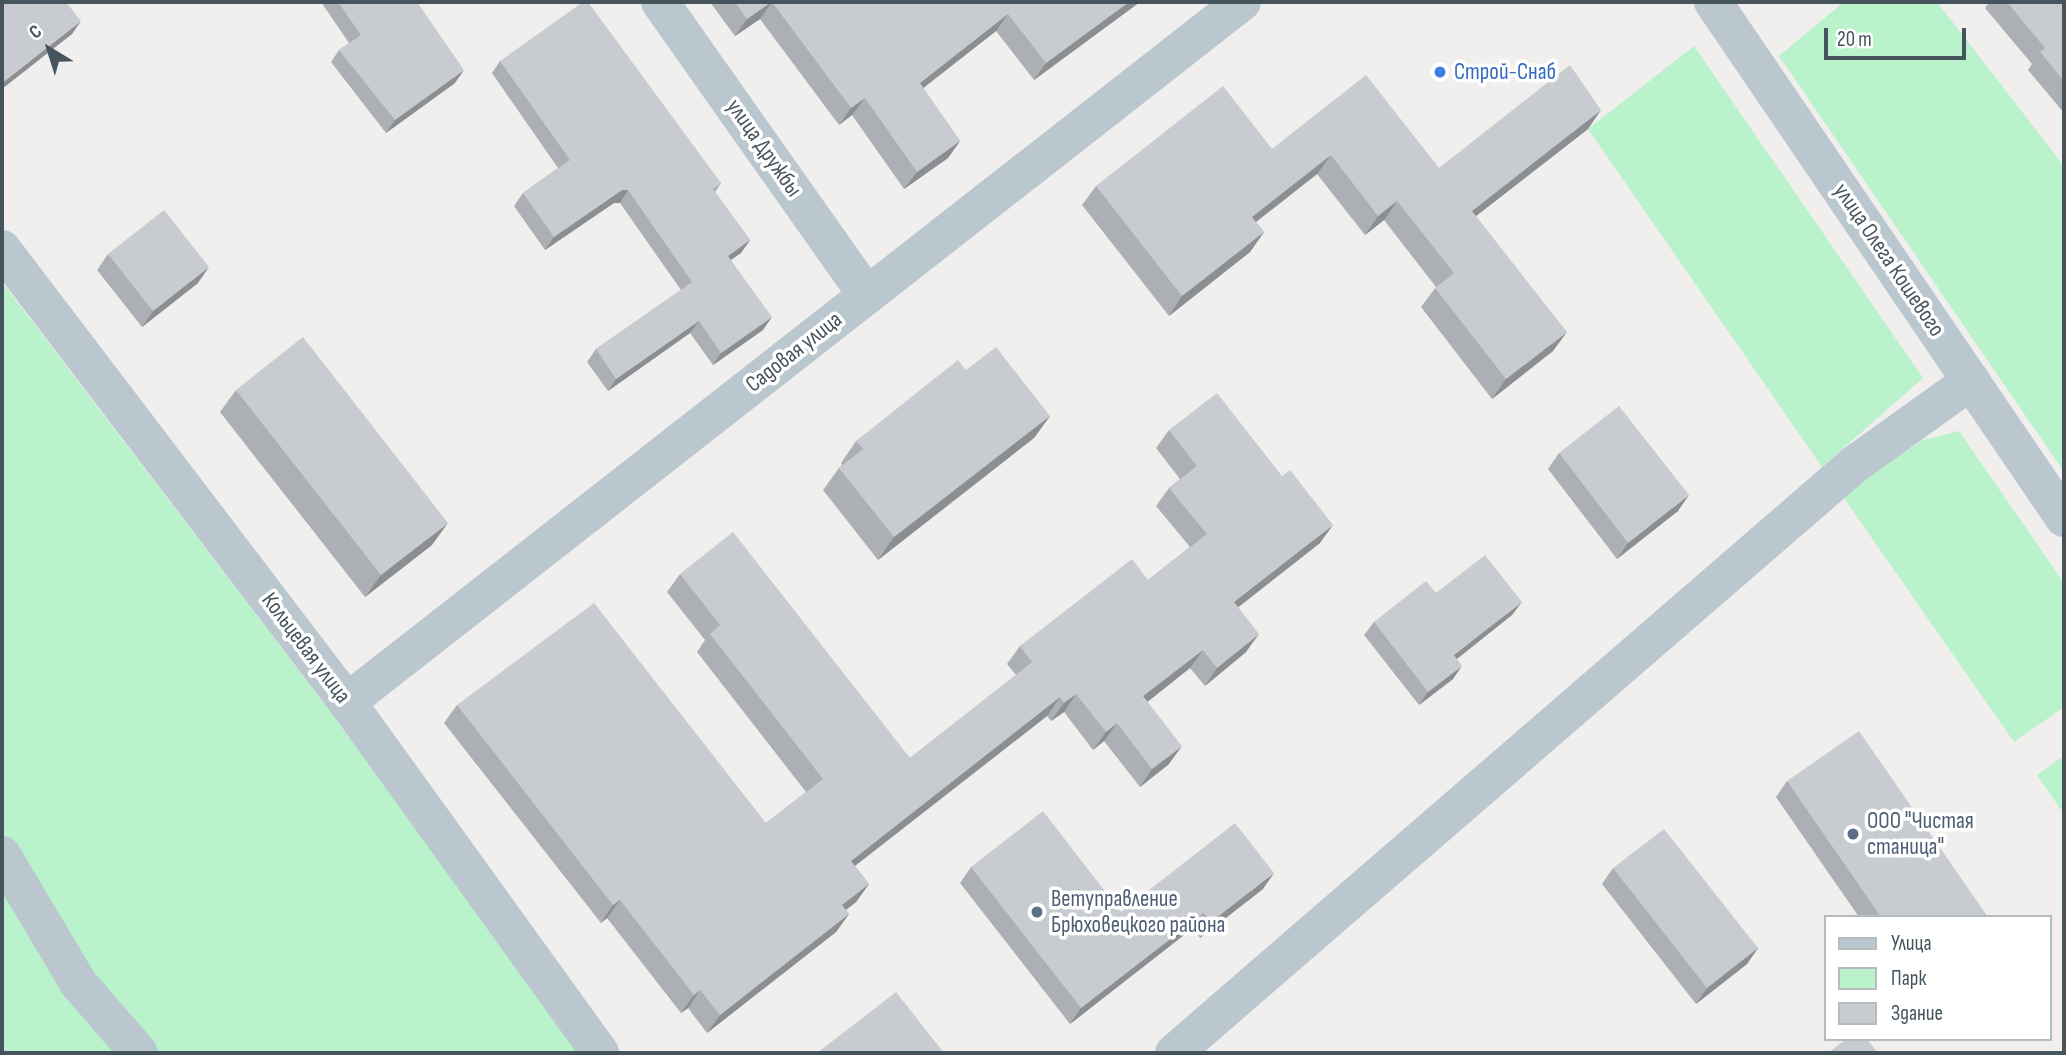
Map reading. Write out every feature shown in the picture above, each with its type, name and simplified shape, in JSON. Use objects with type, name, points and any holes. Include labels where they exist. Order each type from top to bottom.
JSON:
[{"type":"street","name":"улица Дружбы","points":[[660,2],[867,295]]},
{"type":"street","name":"Садовая улица","points":[[346,702],[1242,2]]},
{"type":"street","name":"улица Олега Кошевого","points":[[1713,2],[2064,518]]},
{"type":"street","name":"Кольцевая улица","points":[[2,249],[346,702],[600,1053]]},
{"type":"street","points":[[1174,1053],[1855,464],[1971,381]]},
{"type":"street","points":[[2,855],[79,984],[139,1053]]},
{"type":"green space","points":[[1844,2],[1937,2],[2064,166],[2064,472],[1779,56]]},
{"type":"green space","points":[[1694,46],[1923,378],[1822,467],[1588,129]]},
{"type":"green space","points":[[2,282],[332,714],[580,1053],[2,1051]]},
{"type":"green space","points":[[1959,431],[2064,583],[2064,707],[2014,742],[1841,494],[1923,440]]},
{"type":"green space","points":[[2064,756],[2064,814],[2037,775]]},
{"type":"building","points":[[2,2],[66,2],[81,21],[2,83]]},
{"type":"building","points":[[338,2],[417,2],[464,70],[395,120],[339,50],[361,35]]},
{"type":"building","points":[[583,2],[588,2],[721,183],[713,189],[750,240],[728,256],[772,317],[721,353],[699,321],[616,379],[596,349],[692,282],[628,190],[622,190],[554,237],[523,193],[570,160],[500,61]]},
{"type":"building","points":[[735,2],[771,2],[747,19]]},
{"type":"building","points":[[772,2],[1129,2],[1046,63],[1008,14],[920,83],[960,141],[917,172],[865,98],[851,108]]},
{"type":"building","points":[[2007,2],[2064,2],[2064,81],[2040,52],[2045,48]]},
{"type":"building","points":[[1570,65],[1601,110],[1472,211],[1567,332],[1506,379],[1435,288],[1454,273],[1397,201],[1378,216],[1331,155],[1252,217],[1264,232],[1182,296],[1096,186],[1223,86],[1272,149],[1366,75],[1439,168]]},
{"type":"building","points":[[164,210],[209,267],[153,311],[108,254]]},
{"type":"building","points":[[303,337],[448,523],[381,575],[236,390]]},
{"type":"building","points":[[996,347],[1050,416],[894,537],[839,468],[863,449],[856,441],[958,360],[966,370]]},
{"type":"building","points":[[1217,393],[1282,476],[1290,470],[1333,525],[1234,602],[1259,634],[1217,668],[1203,650],[1143,696],[1182,746],[1152,769],[1117,723],[1106,732],[1076,694],[1064,703],[1060,697],[851,861],[869,884],[842,905],[849,914],[720,1015],[700,990],[694,995],[620,900],[613,905],[457,705],[594,603],[766,823],[823,779],[710,634],[720,625],[680,574],[733,532],[910,758],[1032,662],[1020,646],[1132,559],[1148,580],[1207,534],[1169,488],[1197,466],[1169,430]]},
{"type":"building","points":[[1619,406],[1689,495],[1628,543],[1559,453]]},
{"type":"building","points":[[1485,555],[1522,602],[1454,655],[1462,666],[1428,692],[1374,622],[1426,581],[1436,593]]},
{"type":"building","points":[[1859,731],[1987,915],[1880,915],[1787,781]]},
{"type":"building","points":[[1043,811],[1121,912],[1235,823],[1274,873],[1211,922],[1204,913],[1081,1008],[971,867]]},
{"type":"building","points":[[1664,829],[1758,948],[1707,988],[1613,868]]},
{"type":"building","points":[[896,992],[944,1053],[817,1053]]},
{"type":"building","points":[[1843,1041],[1869,1041],[1878,1053],[1828,1053]]},
{"type":"place","name":"Строй-Снаб","points":[[1440,72]]},
{"type":"place","name":"ООО \"Чистая станица\"","points":[[1853,834]]},
{"type":"place","name":"Ветуправление Брюховецкого района","points":[[1037,912]]}]
